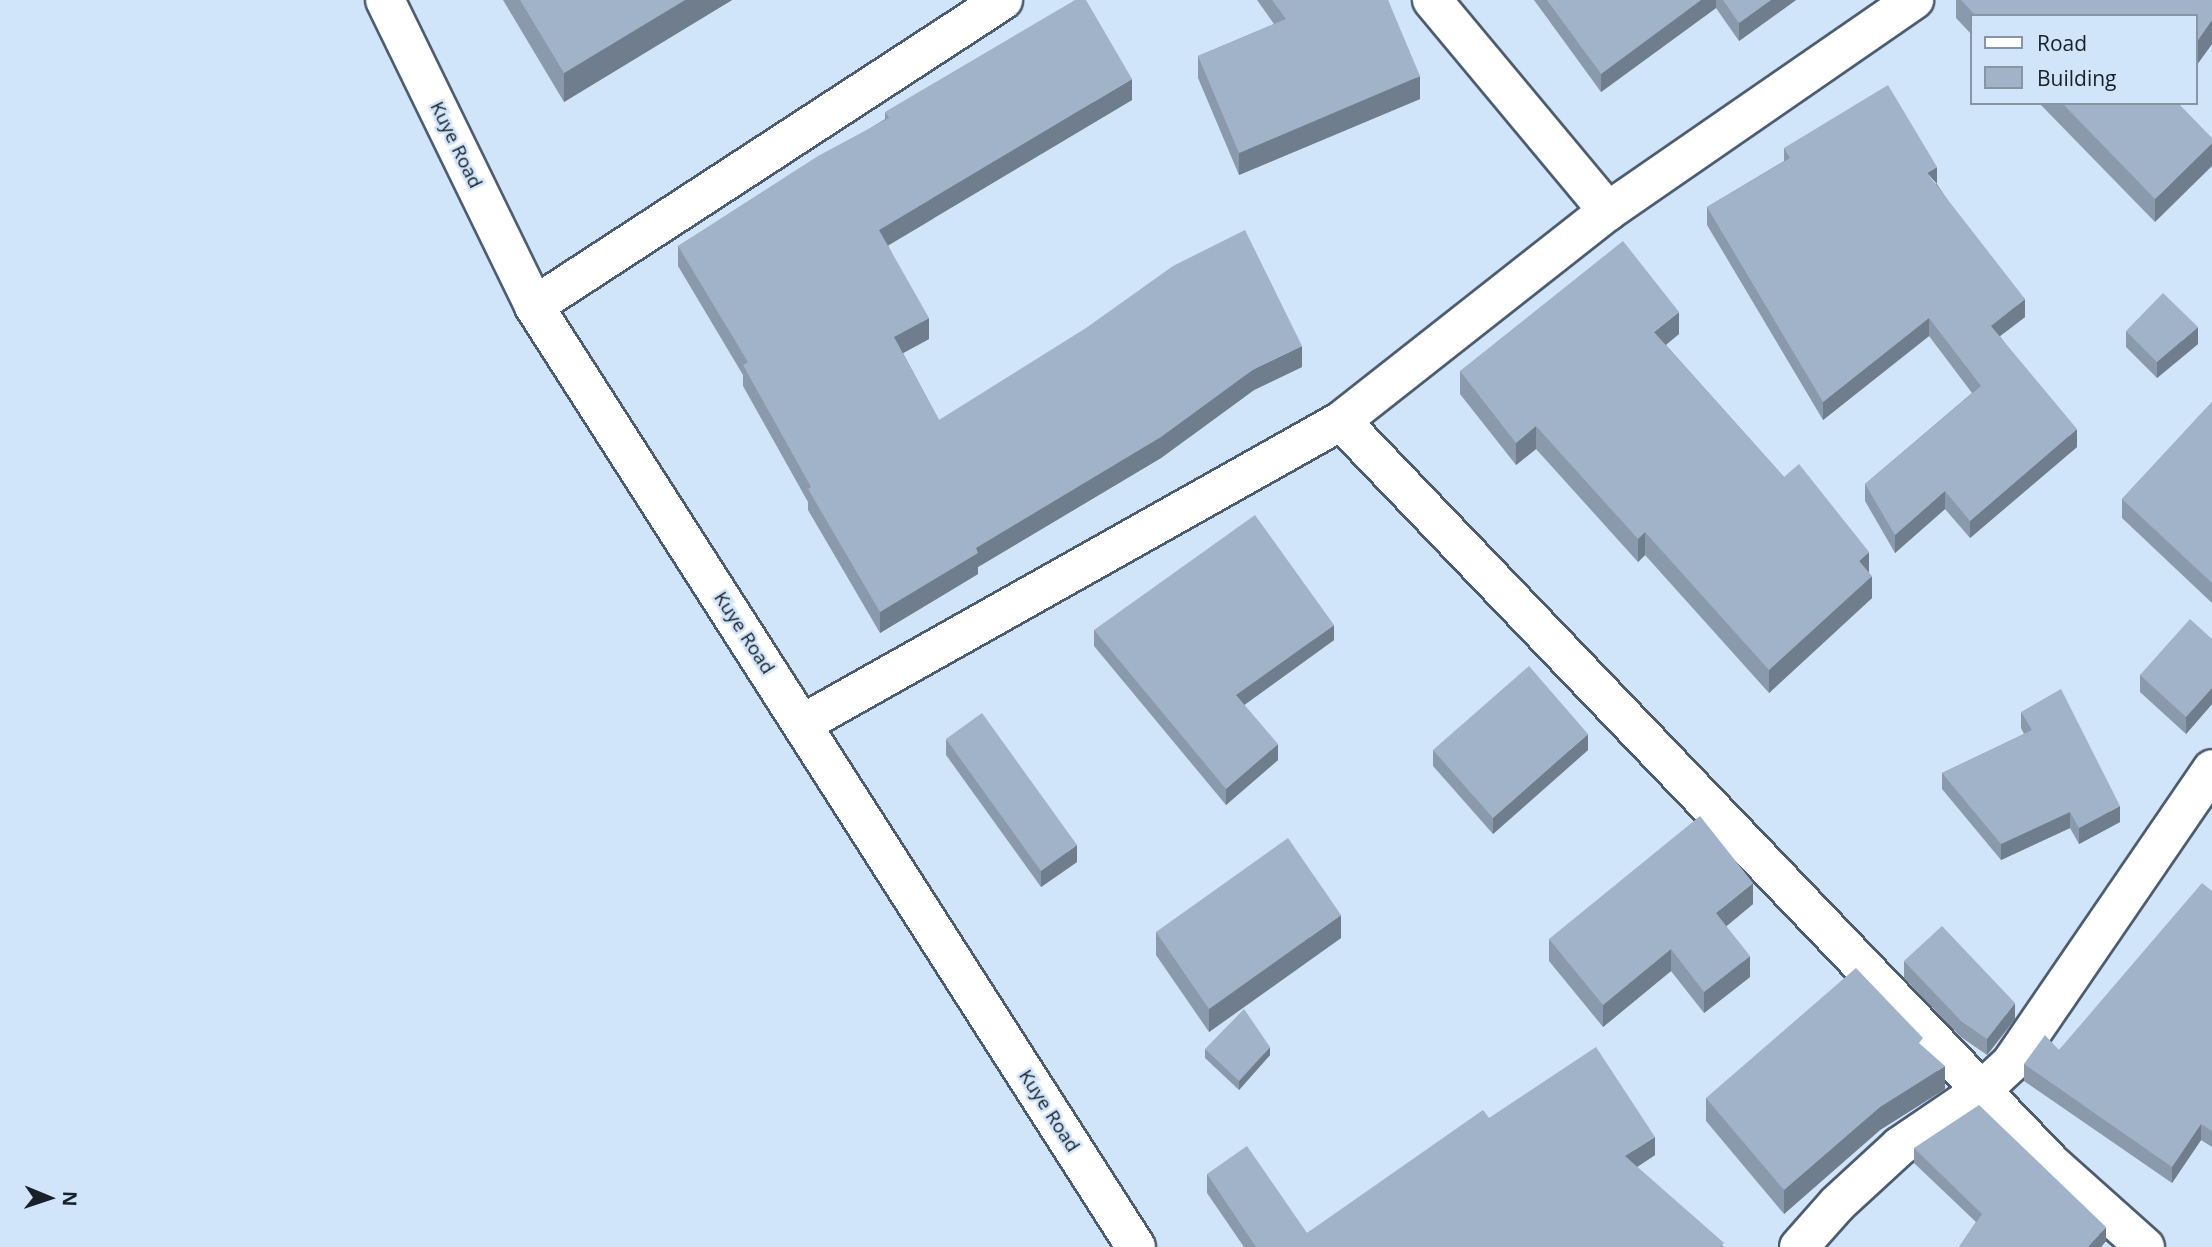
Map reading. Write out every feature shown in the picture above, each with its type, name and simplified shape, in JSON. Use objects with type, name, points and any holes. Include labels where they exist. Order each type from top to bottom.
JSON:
[{"type":"street","name":"Kuye Road","points":[[385,0],[534,306],[1136,1247]]},
{"type":"street","points":[[534,306],[1003,0]]},
{"type":"street","points":[[1432,0],[1608,211]]},
{"type":"street","points":[[802,724],[1341,421],[1608,211],[1913,0]]},
{"type":"street","points":[[1341,421],[2051,1163],[2145,1247]]},
{"type":"street","points":[[1799,1247],[1837,1204],[1900,1146],[1981,1091],[2011,1063],[2212,769]]},
{"type":"building","points":[[520,0],[685,0],[564,73]]},
{"type":"building","points":[[1075,0],[1086,0],[1132,79],[879,230],[929,318],[894,337],[939,420],[1086,328],[1173,266],[1245,230],[1302,346],[1254,369],[1161,437],[976,548],[978,553],[880,612],[808,489],[811,487],[743,365],[748,362],[678,246],[818,156],[889,118],[885,112]]},
{"type":"building","points":[[1272,0],[1388,0],[1420,76],[1239,153],[1198,56],[1286,19]]},
{"type":"building","points":[[1547,0],[1701,0],[1601,74]]},
{"type":"building","points":[[1723,0],[1771,0],[1739,23]]},
{"type":"building","points":[[1961,0],[2212,0],[2212,20],[2198,40],[2198,14],[1974,14]]},
{"type":"building","points":[[1888,85],[1937,167],[1927,173],[2025,299],[1991,326],[2077,429],[1970,521],[1945,491],[1895,535],[1865,484],[1981,386],[1929,318],[1823,402],[1707,207],[1790,158],[1784,148]]},
{"type":"building","points":[[2064,105],[2180,105],[2212,138],[2212,143],[2155,199]]},
{"type":"building","points":[[1623,241],[1679,312],[1654,332],[1784,477],[1799,464],[1869,552],[1859,561],[1872,576],[1769,670],[1645,532],[1638,539],[1536,426],[1516,443],[1460,371]]},
{"type":"building","points":[[2163,293],[2198,327],[2157,362],[2126,331]]},
{"type":"building","points":[[2212,402],[2212,583],[2122,499]]},
{"type":"building","points":[[1255,515],[1334,625],[1236,695],[1278,744],[1226,789],[1094,630]]},
{"type":"building","points":[[2190,619],[2212,639],[2212,688],[2186,717],[2140,675]]},
{"type":"building","points":[[1529,666],[1588,734],[1493,818],[1433,750]]},
{"type":"building","points":[[2061,689],[2120,806],[2079,828],[2070,812],[2001,844],[1942,773],[2032,730],[2021,712]]},
{"type":"building","points":[[982,713],[1077,845],[1041,871],[946,739]]},
{"type":"building","points":[[1700,816],[1753,883],[1716,913],[1750,956],[1704,992],[1671,949],[1603,1005],[1549,939]]},
{"type":"building","points":[[1288,838],[1341,915],[1209,1009],[1156,932]]},
{"type":"building","points":[[2202,883],[2212,891],[2212,1131],[2201,1124],[2172,1167],[2024,1064],[2045,1035],[2059,1050]]},
{"type":"building","points":[[1942,926],[2015,1003],[1987,1039],[1961,1021],[1904,961]]},
{"type":"building","points":[[1856,968],[1923,1038],[1919,1043],[1945,1066],[1880,1107],[1784,1190],[1706,1098]]},
{"type":"building","points":[[1244,1009],[1270,1047],[1239,1081],[1205,1049]]},
{"type":"building","points":[[1596,1047],[1655,1137],[1625,1156],[1724,1243],[1720,1247],[1256,1247],[1207,1174],[1247,1146],[1307,1233],[1483,1110],[1489,1118]]},
{"type":"building","points":[[1979,1105],[2106,1227],[2088,1247],[1959,1247],[1982,1214],[1914,1148]]}]
